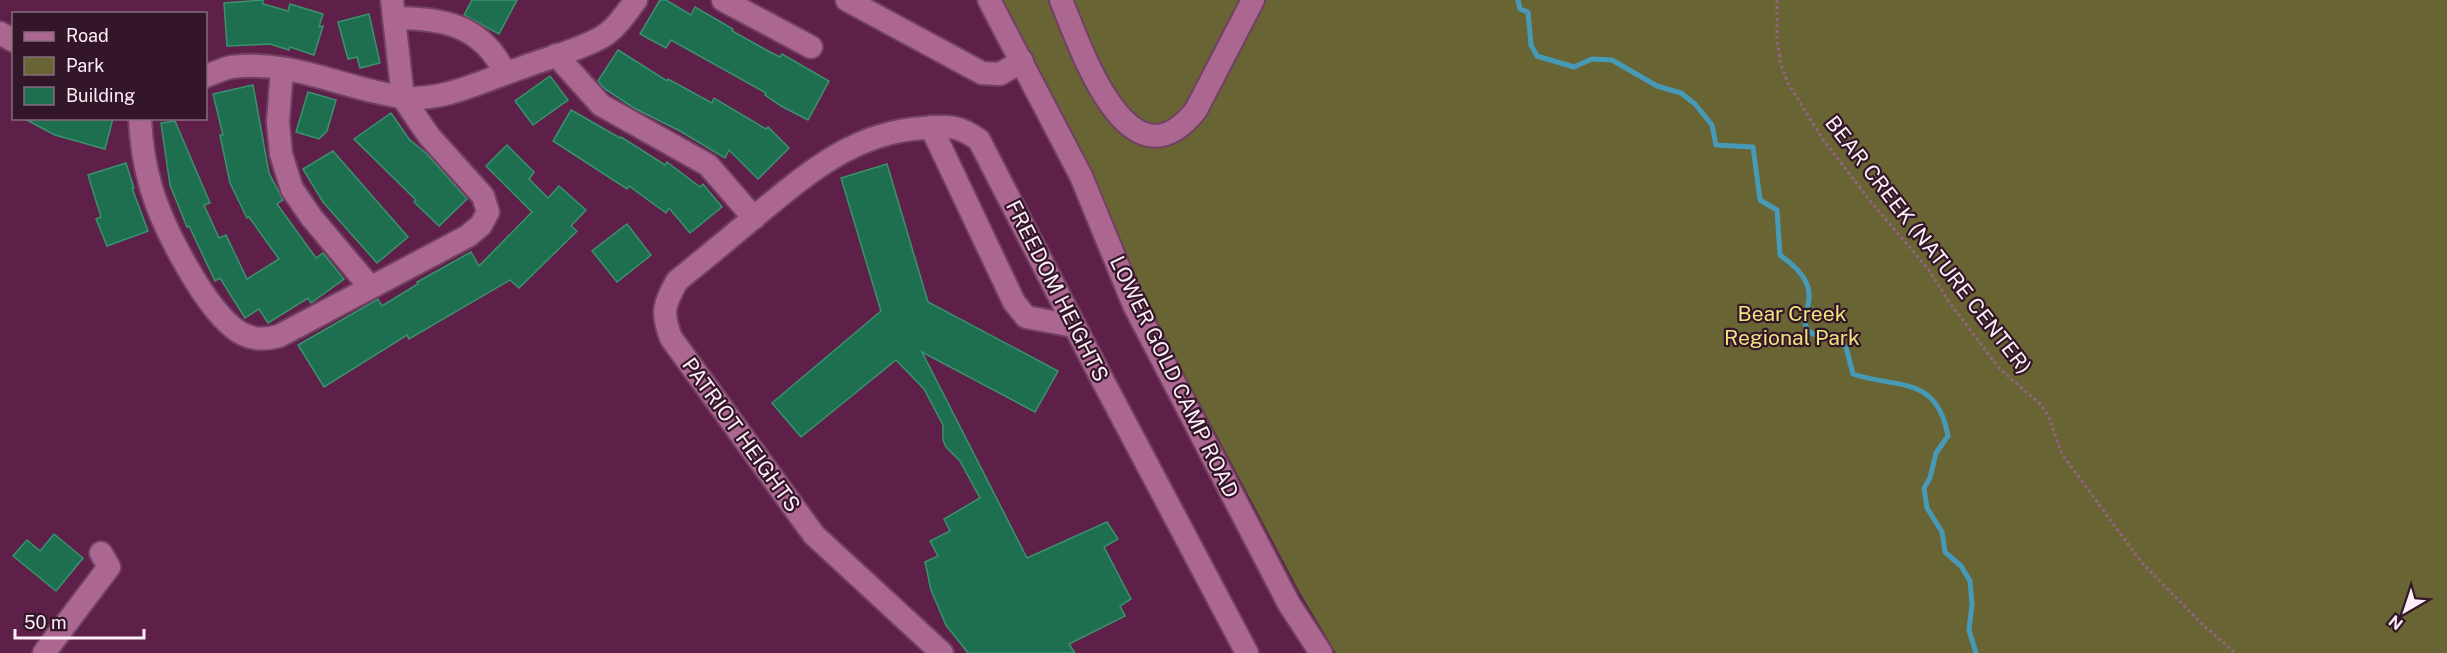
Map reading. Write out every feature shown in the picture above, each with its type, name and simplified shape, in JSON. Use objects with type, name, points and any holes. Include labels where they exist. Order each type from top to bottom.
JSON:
[{"type":"street","points":[[207,76],[230,68],[262,66],[297,70],[403,98],[449,93],[602,37],[615,27],[636,0]]},
{"type":"street","points":[[723,0],[811,47]]},
{"type":"street","points":[[847,0],[982,74],[1000,74],[1022,61]]},
{"type":"street","name":"LOWER GOLD CAMP ROAD","points":[[989,0],[1081,176],[1134,306],[1289,604],[1321,653]]},
{"type":"street","points":[[1061,0],[1091,70],[1108,101],[1130,126],[1140,133],[1152,136],[1175,130],[1187,122],[1196,111],[1252,0]]},
{"type":"street","points":[[140,120],[142,148],[151,189],[167,228],[196,282],[228,322],[239,332],[264,340],[279,336],[468,236],[481,225],[488,212],[483,196],[429,136],[403,98],[393,9],[462,27],[478,37],[490,49],[498,58],[505,73]]},
{"type":"street","points":[[556,55],[601,105],[708,165],[760,212]]},
{"type":"street","points":[[282,69],[278,122],[281,154],[292,189],[312,218],[370,287]]},
{"type":"street","points":[[931,127],[1014,302],[1026,317],[1074,326]]},
{"type":"street","name":"FREEDOM HEIGHTS","points":[[760,212],[819,165],[855,145],[898,129],[963,128],[979,140],[1074,326],[1247,653]]},
{"type":"street","name":"PATRIOT HEIGHTS","points":[[760,212],[677,281],[667,300],[664,319],[671,338],[814,535],[942,653]]},
{"type":"street","points":[[44,653],[105,560]]},
{"type":"path","name":"BEAR CREEK (NATURE CENTER)","points":[[1777,0],[1780,65],[1788,83],[1822,138],[1871,202],[1929,270],[1948,302],[1999,368],[2040,404],[2048,415],[2062,454],[2142,563],[2202,624],[2235,653]]},
{"type":"green space","name":"Bear Creek Regional Park","points":[[1001,0],[2447,0],[2447,653],[1336,653],[1299,591],[1167,341]]},
{"type":"building","points":[[263,0],[263,4],[288,11],[290,4],[323,14],[319,27],[323,26],[314,55],[290,47],[289,50],[270,44],[227,46],[224,3]]},
{"type":"building","points":[[472,0],[517,0],[499,34],[464,15]]},
{"type":"building","points":[[660,0],[666,0],[691,15],[695,7],[770,52],[780,57],[782,54],[829,81],[808,120],[781,106],[765,95],[766,93],[671,40],[666,48],[640,34]]},
{"type":"building","points":[[369,14],[380,63],[360,68],[357,57],[348,59],[338,22]]},
{"type":"building","points":[[618,50],[667,81],[668,79],[712,103],[714,98],[766,129],[768,127],[789,148],[758,179],[729,150],[725,158],[680,131],[634,108],[605,89],[598,81]]},
{"type":"building","points":[[550,76],[568,100],[533,125],[515,101]]},
{"type":"building","points":[[253,85],[269,173],[283,200],[277,204],[316,258],[323,253],[344,279],[311,303],[308,298],[268,323],[259,309],[245,318],[220,278],[215,281],[189,226],[187,227],[170,185],[161,123],[175,121],[210,203],[204,205],[219,238],[226,235],[247,279],[279,259],[249,217],[247,218],[230,183],[220,135],[223,135],[213,94]]},
{"type":"building","points":[[308,92],[336,100],[327,131],[319,139],[296,132]]},
{"type":"building","points":[[571,110],[621,137],[665,165],[667,162],[700,187],[703,184],[722,207],[690,233],[669,208],[666,213],[629,186],[627,189],[553,141]]},
{"type":"building","points":[[391,113],[409,139],[428,155],[467,199],[439,226],[354,139]]},
{"type":"building","points":[[27,120],[112,120],[105,149],[55,135]]},
{"type":"building","points":[[507,145],[534,172],[529,179],[548,198],[559,186],[586,210],[571,226],[577,231],[519,288],[510,280],[409,339],[407,335],[324,387],[298,345],[378,299],[382,306],[418,284],[417,282],[471,252],[479,266],[532,212],[486,166]]},
{"type":"building","points":[[333,151],[408,237],[377,263],[323,202],[303,169]]},
{"type":"building","points":[[126,163],[134,188],[132,188],[148,231],[107,246],[96,219],[101,217],[88,175]]},
{"type":"building","points":[[887,164],[928,302],[1058,371],[1035,412],[922,352],[1027,558],[1107,522],[1118,539],[1104,547],[1131,599],[1120,606],[1125,616],[1069,644],[1075,653],[968,653],[946,625],[931,590],[925,562],[938,556],[930,541],[950,531],[944,519],[980,498],[960,461],[946,447],[943,440],[943,425],[924,389],[896,360],[801,437],[772,403],[881,311],[841,178]]},
{"type":"building","points":[[627,224],[651,255],[617,282],[592,251]]},
{"type":"building","points":[[54,534],[83,558],[56,591],[13,556],[27,540],[40,551]]},
{"type":"waterway","points":[[1518,0],[1520,9],[1528,12],[1531,45],[1537,56],[1574,67],[1592,59],[1612,60],[1657,86],[1681,93],[1695,104],[1712,125],[1716,145],[1753,147],[1760,200],[1777,210],[1780,255],[1802,275],[1809,290],[1809,299],[1803,318],[1808,331],[1821,338],[1831,337],[1846,347],[1853,374],[1913,388],[1925,394],[1935,403],[1943,416],[1948,436],[1936,453],[1930,478],[1924,488],[1927,508],[1942,532],[1945,552],[1961,566],[1970,581],[1972,604],[1969,630],[1976,653]]}]
